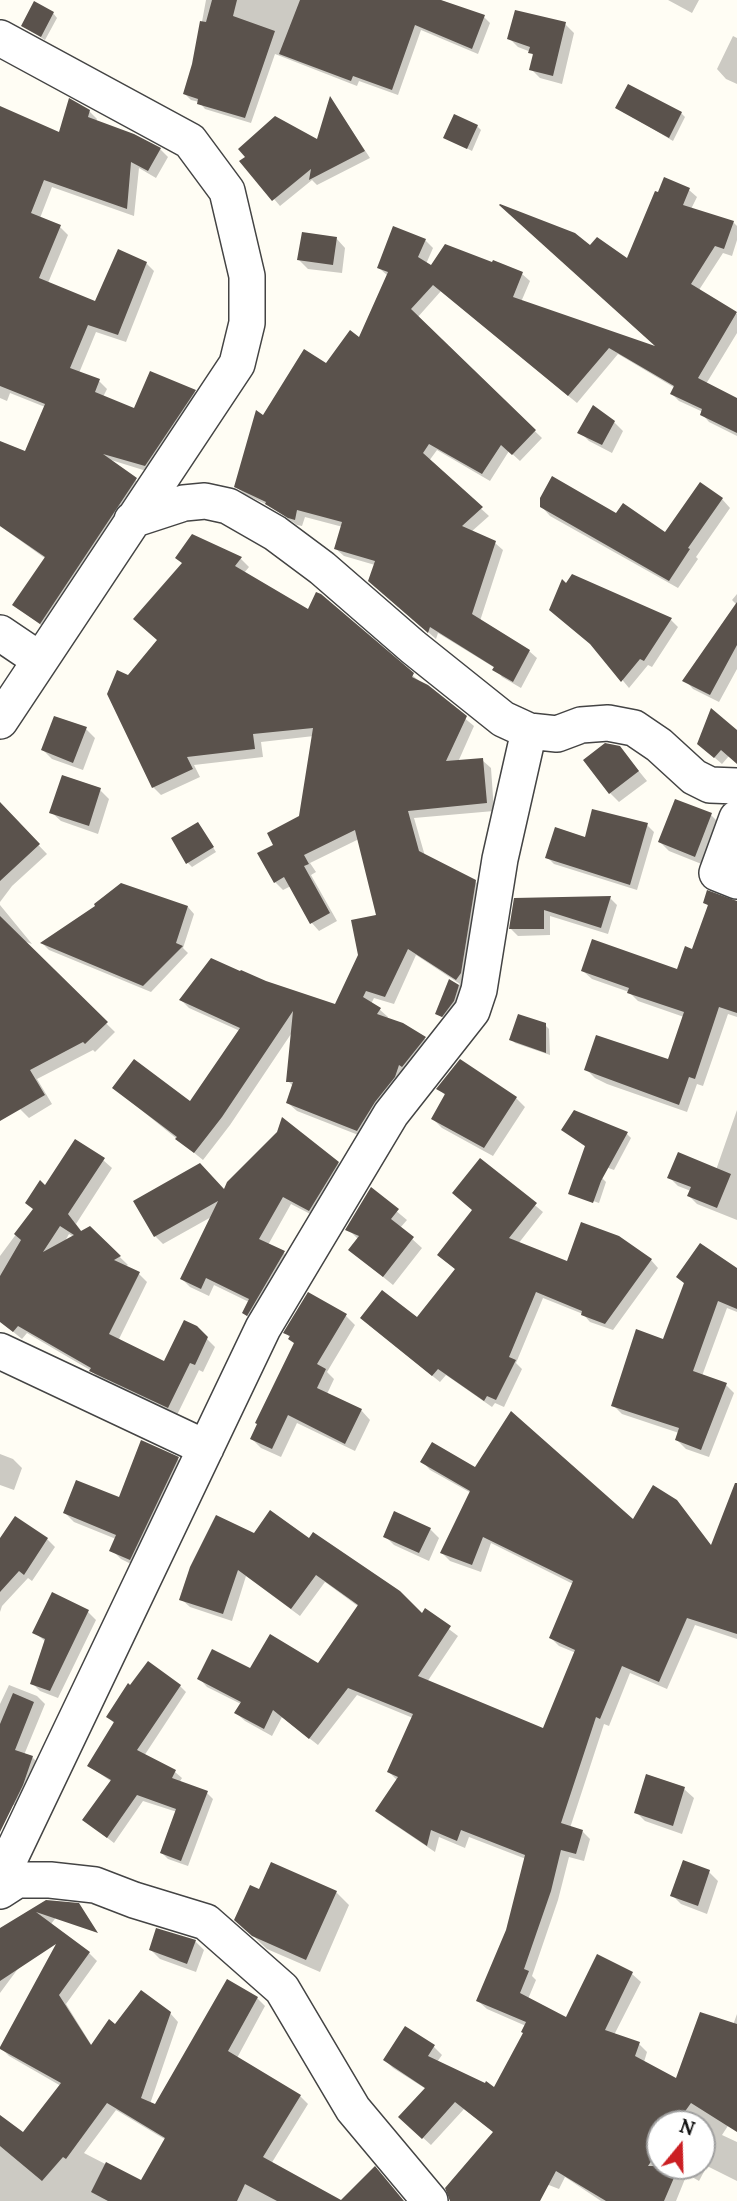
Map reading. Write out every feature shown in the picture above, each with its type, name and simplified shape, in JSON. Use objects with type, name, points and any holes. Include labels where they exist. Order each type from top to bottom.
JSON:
[{"type":"street","points":[[0,38],[190,141],[227,191],[247,276],[247,323],[237,364],[0,721]]},
{"type":"street","points":[[132,520],[184,503],[205,500],[228,506],[275,533],[322,568],[413,647],[503,719],[529,731],[557,734],[581,725],[608,723],[634,728],[659,745],[694,777],[710,785],[737,786]]},
{"type":"street","points":[[0,633],[40,660]]},
{"type":"street","points":[[0,1879],[263,1328],[391,1114],[472,1011],[479,990],[500,859],[529,731]]},
{"type":"street","points":[[737,818],[718,873],[737,881]]},
{"type":"street","points":[[0,1351],[206,1448]]},
{"type":"street","points":[[0,1891],[17,1880],[50,1880],[95,1885],[206,1922],[282,1990],[354,2109],[430,2201]]},
{"type":"building","points":[[212,0],[237,0],[233,16],[275,31],[245,118],[197,104],[198,99],[183,94],[200,21],[206,22]]},
{"type":"building","points":[[300,0],[441,0],[485,15],[472,49],[415,25],[392,90],[353,76],[351,81],[279,54]]},
{"type":"building","points":[[34,1],[54,12],[41,37],[21,26]]},
{"type":"building","points":[[515,10],[566,22],[553,76],[529,70],[533,54],[528,53],[530,47],[507,39]]},
{"type":"building","points":[[628,84],[682,112],[669,138],[615,108]]},
{"type":"building","points":[[330,96],[365,151],[309,180],[311,169],[272,201],[239,161],[245,157],[238,149],[275,116],[317,139]]},
{"type":"building","points":[[69,98],[90,110],[88,117],[134,134],[161,148],[148,171],[131,162],[127,209],[44,180],[31,213],[61,225],[39,278],[95,301],[118,249],[147,262],[118,335],[88,325],[70,368],[100,379],[95,392],[134,408],[150,371],[196,390],[145,466],[103,454],[137,478],[40,624],[12,605],[45,557],[0,526],[0,441],[25,451],[45,404],[0,386],[0,106],[59,132]]},
{"type":"building","points":[[454,114],[478,125],[467,149],[443,138]]},
{"type":"building","points":[[664,177],[690,188],[683,205],[734,221],[724,249],[715,246],[691,284],[737,312],[698,378],[737,398],[737,433],[700,415],[702,409],[670,394],[674,386],[609,348],[568,396],[433,285],[411,309],[536,430],[512,455],[501,445],[482,474],[429,444],[423,453],[483,507],[462,526],[496,541],[472,614],[530,650],[513,682],[430,627],[428,633],[368,581],[375,561],[334,549],[342,522],[297,510],[295,520],[288,518],[265,504],[266,502],[234,487],[256,410],[263,415],[304,349],[326,363],[350,330],[359,337],[388,272],[377,268],[393,226],[426,239],[418,257],[431,265],[445,244],[492,262],[493,260],[523,272],[513,297],[655,346],[499,205],[575,233],[590,245],[597,237],[627,258],[655,191],[658,192]]},
{"type":"building","points":[[302,232],[337,237],[333,265],[297,260]]},
{"type":"building","points":[[593,405],[615,421],[602,445],[577,433]]},
{"type":"building","points":[[552,476],[616,513],[623,503],[665,532],[700,482],[723,498],[669,581],[540,507],[540,498]]},
{"type":"building","points":[[192,534],[242,557],[235,566],[308,609],[316,592],[321,594],[414,673],[412,677],[428,685],[467,716],[446,761],[483,758],[487,803],[408,811],[419,851],[476,880],[461,973],[456,980],[408,949],[385,997],[366,991],[363,997],[381,1008],[377,1014],[403,1023],[426,1037],[402,1067],[399,1065],[395,1077],[357,1131],[286,1103],[293,1082],[286,1082],[293,1011],[222,1117],[194,1153],[112,1088],[134,1059],[190,1101],[240,1028],[179,1000],[211,958],[266,981],[335,1004],[358,955],[351,920],[376,915],[355,830],[304,855],[309,864],[304,866],[330,913],[310,924],[284,877],[274,883],[257,853],[273,845],[267,833],[299,816],[313,728],[253,734],[255,749],[187,757],[193,769],[152,788],[107,694],[117,670],[128,675],[157,640],[133,619],[182,563],[175,558]]},
{"type":"building","points":[[572,574],[672,618],[644,661],[640,659],[621,682],[590,644],[549,610],[562,579],[566,583]]},
{"type":"building","points":[[737,602],[737,645],[710,695],[682,681]]},
{"type":"building","points":[[711,708],[737,730],[737,764],[721,750],[714,758],[697,744]]},
{"type":"building","points":[[54,716],[87,727],[73,763],[41,750]]},
{"type":"building","points":[[605,743],[620,746],[639,771],[609,794],[583,760]]},
{"type":"building","points":[[62,775],[101,788],[89,826],[49,813]]},
{"type":"building","points":[[675,799],[712,813],[695,857],[658,842]]},
{"type":"building","points":[[0,802],[40,844],[0,881]]},
{"type":"building","points":[[592,809],[648,823],[630,885],[545,858],[555,827],[585,837]]},
{"type":"building","points":[[198,822],[214,847],[186,864],[171,838]]},
{"type":"building","points":[[121,883],[188,906],[176,943],[183,946],[143,986],[40,943],[95,906],[94,904]]},
{"type":"building","points":[[707,890],[737,901],[737,1013],[719,1007],[695,1079],[689,1077],[679,1105],[584,1070],[596,1035],[668,1059],[684,1012],[627,993],[629,988],[581,971],[592,939],[677,969],[685,946],[692,949],[708,905],[703,903]]},
{"type":"building","points":[[611,896],[601,928],[544,910],[544,929],[509,929],[514,898]]},
{"type":"building","points":[[0,916],[108,1022],[85,1044],[83,1042],[30,1070],[45,1095],[0,1121]]},
{"type":"building","points":[[449,979],[459,985],[454,1001],[442,1017],[435,1014]]},
{"type":"building","points":[[518,1014],[546,1023],[546,1053],[509,1040]]},
{"type":"building","points":[[460,1059],[517,1097],[484,1148],[431,1119],[445,1094],[436,1089]]},
{"type":"building","points":[[574,1110],[628,1132],[601,1181],[593,1203],[568,1194],[585,1146],[561,1130]]},
{"type":"building","points":[[282,1117],[339,1162],[309,1211],[283,1197],[259,1239],[285,1251],[247,1316],[242,1313],[249,1299],[206,1278],[201,1289],[180,1279],[218,1201],[154,1237],[133,1201],[200,1163],[224,1189],[227,1182],[277,1132]]},
{"type":"building","points":[[75,1139],[105,1158],[68,1214],[81,1231],[90,1226],[121,1256],[114,1260],[140,1272],[109,1334],[164,1361],[184,1320],[197,1326],[208,1337],[195,1365],[190,1363],[168,1408],[89,1371],[91,1368],[18,1326],[13,1332],[0,1322],[0,1276],[21,1240],[14,1234],[33,1209],[25,1203],[40,1180],[45,1185]],"holes":[[[60,1226],[74,1235],[43,1252]]]},
{"type":"building","points":[[678,1152],[731,1174],[717,1208],[687,1196],[691,1187],[667,1178]]},
{"type":"building","points":[[480,1158],[537,1203],[509,1238],[567,1261],[581,1222],[619,1236],[652,1259],[605,1324],[581,1315],[582,1311],[536,1292],[509,1357],[516,1360],[496,1400],[487,1396],[484,1401],[438,1369],[432,1376],[360,1318],[382,1290],[417,1317],[455,1269],[437,1255],[472,1210],[452,1193]]},
{"type":"building","points":[[371,1187],[399,1209],[391,1219],[414,1237],[383,1277],[348,1250],[359,1236],[345,1230]]},
{"type":"building","points":[[700,1243],[737,1268],[737,1309],[718,1301],[693,1371],[727,1383],[701,1450],[675,1440],[679,1428],[611,1406],[636,1329],[663,1339],[684,1283],[676,1277]]},
{"type":"building","points":[[308,1292],[347,1314],[317,1364],[326,1369],[317,1388],[362,1409],[345,1444],[288,1415],[272,1449],[250,1439],[257,1424],[255,1423],[294,1343],[288,1339],[290,1336],[283,1333]]},
{"type":"building","points":[[511,1411],[633,1519],[653,1485],[677,1500],[711,1545],[737,1483],[737,1634],[687,1618],[659,1682],[622,1666],[600,1719],[596,1717],[561,1823],[583,1830],[576,1854],[561,1850],[551,1891],[524,1969],[529,1971],[520,1993],[566,2017],[597,1954],[633,1972],[605,2030],[640,2042],[635,2056],[676,2078],[700,2012],[737,2024],[737,2132],[716,2119],[716,2110],[702,2110],[691,2103],[686,2110],[646,2110],[646,2180],[673,2180],[664,2201],[606,2201],[556,2171],[540,2201],[450,2201],[445,2188],[493,2132],[455,2102],[422,2139],[398,2117],[425,2088],[383,2060],[405,2026],[435,2045],[428,2056],[494,2087],[523,2033],[521,2032],[526,2022],[476,2001],[506,1930],[525,1855],[461,1830],[457,1841],[431,1830],[427,1846],[375,1811],[398,1777],[387,1772],[413,1714],[348,1688],[309,1739],[273,1710],[264,1729],[234,1713],[241,1702],[197,1679],[212,1649],[250,1668],[270,1634],[318,1663],[358,1605],[316,1575],[291,1609],[238,1570],[223,1614],[179,1600],[190,1567],[216,1515],[254,1533],[270,1510],[309,1538],[313,1532],[400,1591],[422,1613],[425,1608],[451,1626],[418,1676],[543,1728],[575,1650],[549,1638],[573,1581],[483,1537],[472,1565],[440,1553],[470,1491],[420,1462],[432,1442],[475,1467]]},
{"type":"building","points":[[141,1440],[179,1457],[130,1560],[109,1551],[116,1535],[63,1513],[76,1480],[119,1497]]},
{"type":"building","points":[[394,1511],[431,1528],[419,1553],[383,1537]]},
{"type":"building","points":[[15,1516],[48,1538],[24,1575],[19,1571],[0,1592],[0,1538]]},
{"type":"building","points":[[52,1592],[89,1610],[50,1691],[30,1684],[45,1639],[32,1633]]},
{"type":"building","points":[[148,1661],[181,1685],[137,1750],[176,1770],[172,1778],[208,1791],[181,1861],[160,1853],[176,1809],[137,1795],[107,1838],[82,1820],[111,1780],[87,1766],[114,1722],[106,1717],[128,1683],[130,1685]]},
{"type":"building","points":[[13,1693],[34,1702],[15,1750],[33,1756],[23,1785],[0,1832],[0,1724]]},
{"type":"building","points":[[646,1774],[685,1787],[673,1826],[634,1813]]},
{"type":"building","points":[[683,1860],[710,1870],[698,1906],[670,1896]]},
{"type":"building","points":[[271,1862],[337,1891],[306,1960],[252,1936],[234,1920],[250,1885],[259,1889]]},
{"type":"building","points":[[46,1900],[79,1903],[98,1933],[36,1912],[90,1952],[59,1995],[91,2045],[109,2019],[115,2024],[141,1990],[171,2012],[141,2098],[155,2104],[227,1979],[258,1997],[228,2051],[301,2095],[263,2157],[341,2200],[375,2166],[404,2201],[277,2201],[245,2184],[237,2201],[108,2201],[91,2192],[106,2162],[141,2180],[165,2138],[107,2103],[66,2159],[63,2157],[42,2181],[0,2146],[0,2115],[23,2132],[61,2083],[0,2049],[56,1944],[0,1981],[0,1928]]},
{"type":"building","points":[[156,1928],[196,1940],[187,1964],[149,1950]]}]
